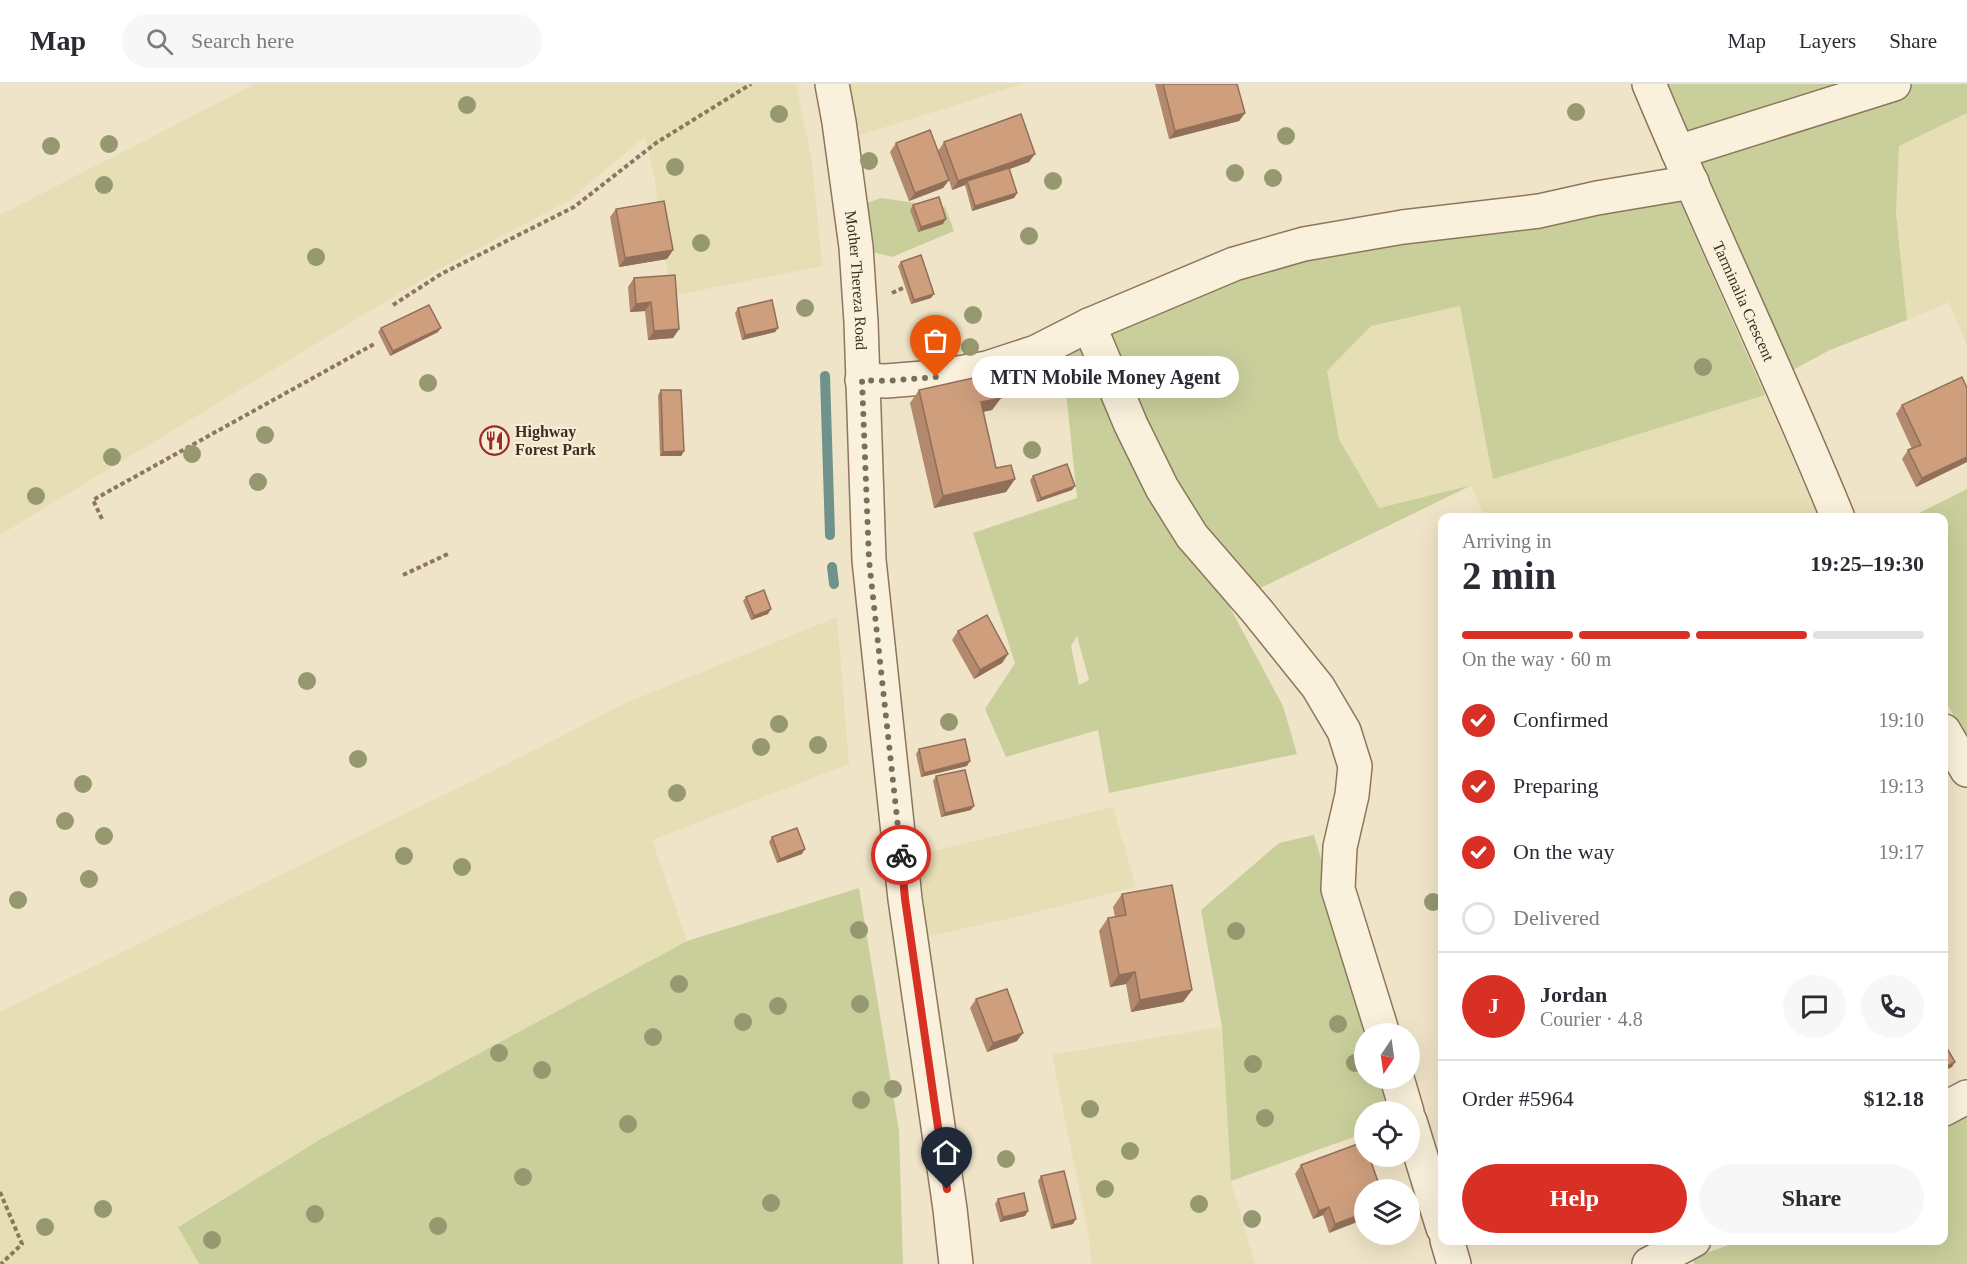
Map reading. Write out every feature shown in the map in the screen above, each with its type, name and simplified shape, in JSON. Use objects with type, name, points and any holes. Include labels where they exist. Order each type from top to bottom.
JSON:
[{"type":"street","name":"Mother Thereza Road","points":[[832,84],[856,247],[869,560],[904,887],[956,1264]]},
{"type":"street","name":"Tarminalia Crescent","points":[[1649,84],[1677,152],[1779,376],[1836,513]]},
{"type":"street","points":[[1677,152],[1894,84]]},
{"type":"street","points":[[862,380],[886,381],[936,377],[987,368],[1036,352],[1089,325],[1234,264],[1304,244],[1403,227],[1539,211],[1597,198],[1692,183]]},
{"type":"street","points":[[1089,325],[1131,425],[1162,488],[1192,536],[1257,611],[1318,687],[1344,731],[1355,766],[1352,795],[1340,847],[1338,889],[1380,1023]]},
{"type":"street","points":[[1948,738],[1967,770]]},
{"type":"street","points":[[1948,1107],[1967,1097]]},
{"type":"street","points":[[1420,1153],[1438,1212]]},
{"type":"street","points":[[1448,1245],[1454,1264]]},
{"type":"street","points":[[1649,1264],[1685,1245]]},
{"type":"path","points":[[393,304],[441,274],[574,207],[656,143],[751,84]]},
{"type":"path","points":[[102,519],[93,501],[376,343]]},
{"type":"path","points":[[403,575],[450,553]]},
{"type":"path","points":[[0,1192],[22,1244],[1,1264]]},
{"type":"shaded area","points":[[255,84],[796,84],[812,161],[822,266],[671,296],[655,180],[645,136],[570,200],[438,270],[0,535],[0,215]]},
{"type":"shaded area","points":[[822,84],[1023,84],[835,143]]},
{"type":"shaded area","points":[[1967,113],[1967,345],[1949,302],[1907,320],[1896,213],[1899,145]]},
{"type":"shaded area","points":[[1460,306],[1493,478],[1765,395],[1816,513],[1482,513],[1471,485],[1379,508],[1339,439],[1327,371],[1371,326]]},
{"type":"shaded area","points":[[837,617],[849,764],[652,840],[687,941],[321,1139],[178,1226],[199,1264],[0,1264],[0,1012],[513,761],[626,703]]},
{"type":"shaded area","points":[[1113,807],[1136,887],[1021,916],[896,943],[885,863]]},
{"type":"shaded area","points":[[1222,1027],[1231,1181],[1255,1264],[1091,1264],[1089,1238],[1052,1055]]},
{"type":"green space","points":[[1642,84],[1967,84],[1967,113],[1899,146],[1896,213],[1907,320],[1830,350],[1780,377]]},
{"type":"green space","points":[[1665,168],[1765,395],[1493,479],[1460,306],[1371,326],[1327,371],[1339,439],[1379,508],[1472,485],[1228,604],[1283,706],[1297,754],[1109,793],[1098,730],[1006,757],[985,709],[1015,663],[973,533],[1077,498],[1062,352],[1226,265],[1645,189]],"holes":[[[1077,636],[1089,680],[1079,685],[1071,646]]]},
{"type":"green space","points":[[881,198],[945,207],[954,231],[892,257],[845,245],[843,211]]},
{"type":"green space","points":[[1967,489],[1967,739],[1948,706],[1948,513],[1919,513]]},
{"type":"green space","points":[[1314,835],[1370,1023],[1354,1023],[1354,1089],[1390,1089],[1393,1101],[1354,1101],[1354,1137],[1231,1181],[1222,1027],[1201,910],[1279,843]]},
{"type":"green space","points":[[859,888],[899,1131],[903,1264],[199,1264],[178,1227],[321,1139],[687,941]]},
{"type":"green space","points":[[1967,1113],[1967,1264],[1695,1264],[1691,1259],[1728,1245],[1948,1245],[1948,1124]]},
{"type":"building","points":[[1163,84],[1237,84],[1245,113],[1175,131]]},
{"type":"building","points":[[1021,114],[1035,154],[958,181],[944,142]]},
{"type":"building","points":[[930,130],[949,180],[915,193],[896,143]]},
{"type":"building","points":[[1009,168],[1017,193],[975,206],[967,181]]},
{"type":"building","points":[[939,197],[946,219],[921,227],[913,205]]},
{"type":"building","points":[[664,201],[673,250],[625,258],[616,209]]},
{"type":"building","points":[[921,255],[934,294],[914,300],[901,262]]},
{"type":"building","points":[[675,275],[679,329],[654,331],[651,302],[636,304],[634,278]]},
{"type":"building","points":[[772,300],[778,328],[745,335],[738,308]]},
{"type":"building","points":[[429,305],[441,328],[393,351],[381,328]]},
{"type":"building","points":[[996,373],[1001,398],[981,402],[996,468],[1011,465],[1015,479],[943,496],[919,390]]},
{"type":"building","points":[[1962,377],[1967,388],[1967,457],[1922,478],[1908,450],[1921,445],[1902,405]]},
{"type":"building","points":[[661,390],[681,390],[684,451],[663,452]]},
{"type":"building","points":[[1067,464],[1075,486],[1041,498],[1033,476]]},
{"type":"building","points":[[764,590],[771,609],[754,616],[746,597]]},
{"type":"building","points":[[987,615],[1008,654],[980,670],[958,631]]},
{"type":"building","points":[[965,739],[970,761],[924,773],[919,749]]},
{"type":"building","points":[[965,770],[974,806],[945,813],[936,776]]},
{"type":"building","points":[[797,828],[805,849],[780,859],[772,837]]},
{"type":"building","points":[[1172,885],[1192,990],[1140,1000],[1135,972],[1119,975],[1108,918],[1126,915],[1122,894]]},
{"type":"building","points":[[1007,989],[1023,1033],[993,1043],[976,999]]},
{"type":"building","points":[[1948,1050],[1955,1062],[1948,1066]]},
{"type":"building","points":[[1354,1145],[1354,1167],[1373,1167],[1377,1179],[1354,1179],[1354,1217],[1335,1224],[1329,1207],[1319,1211],[1301,1165]]},
{"type":"building","points":[[1064,1171],[1076,1219],[1054,1225],[1041,1176]]},
{"type":"building","points":[[1024,1193],[1028,1211],[1003,1217],[998,1199]]},
{"type":"waterway","points":[[825,376],[830,535]]},
{"type":"waterway","points":[[832,567],[834,584]]},
{"type":"way so far","points":[[901,855],[869,560],[862,380],[886,381],[936,377]]},
{"type":"place","name":"MTN Mobile Money Agent","points":[[936,377]]},
{"type":"place","name":"Highway Forest Park","points":[[494,440]]},
{"type":"route","points":[[901,855],[905,899],[947,1189]]}]
